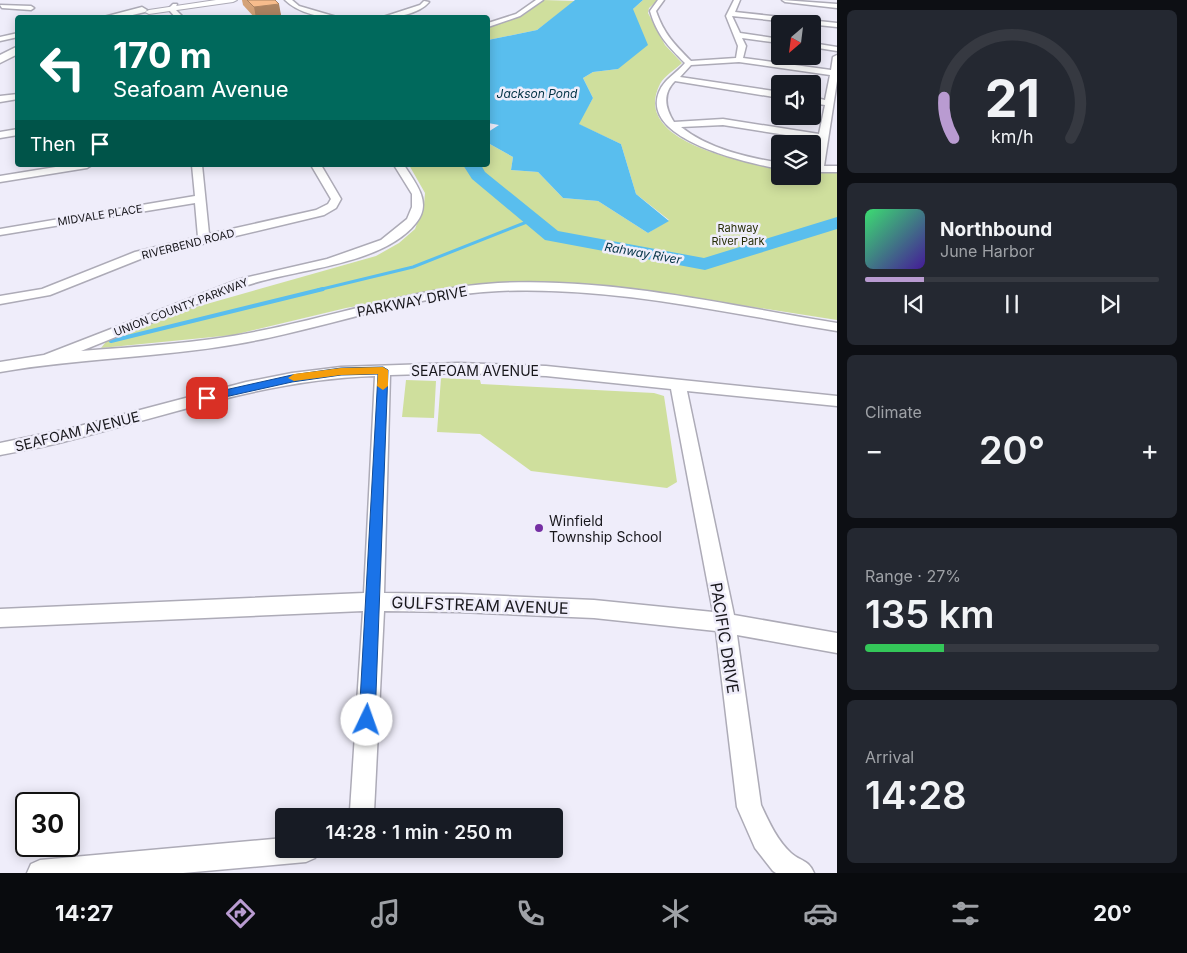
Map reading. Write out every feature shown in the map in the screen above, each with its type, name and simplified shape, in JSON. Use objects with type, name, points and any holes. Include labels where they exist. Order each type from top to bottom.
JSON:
[{"type":"main road","points":[[120,15],[143,5]]},
{"type":"main road","points":[[119,15],[130,6],[143,5]]},
{"type":"main road","points":[[0,60],[15,51]]},
{"type":"street","points":[[1,6],[13,0]]},
{"type":"street","points":[[143,5],[173,7],[233,0]]},
{"type":"street","points":[[288,0],[297,7],[326,15]]},
{"type":"street","points":[[490,24],[518,15],[540,0]]},
{"type":"street","points":[[662,0],[653,11],[654,18],[669,43],[689,63]]},
{"type":"street","points":[[729,13],[737,0]]},
{"type":"street","points":[[785,0],[837,6]]},
{"type":"street","points":[[393,15],[422,6],[426,2]]},
{"type":"street","points":[[1,6],[31,8]]},
{"type":"street","points":[[173,7],[179,15]]},
{"type":"street","points":[[729,13],[742,49],[739,60]]},
{"type":"street","points":[[729,13],[837,25]]},
{"type":"street","points":[[0,39],[15,36]]},
{"type":"street","points":[[738,36],[771,40]]},
{"type":"street","points":[[821,46],[837,48]]},
{"type":"street","points":[[821,148],[837,57]]},
{"type":"street","points":[[771,164],[728,154],[697,141],[672,125],[662,108],[661,98],[664,88],[689,63],[739,60],[835,73]]},
{"type":"street","points":[[675,79],[771,94]]},
{"type":"street","points":[[0,99],[15,96]]},
{"type":"street","points":[[821,102],[830,103]]},
{"type":"street","points":[[672,125],[723,122],[824,138]]},
{"type":"street","points":[[0,134],[15,132]]},
{"type":"street","points":[[0,179],[75,167]]},
{"type":"street","points":[[197,167],[204,239]]},
{"type":"street","name":"RIVERBEND ROAD","points":[[0,300],[45,292],[139,256],[204,239],[310,216],[327,210],[336,199],[317,167]]},
{"type":"street","name":"UNION COUNTY PARKWAY","points":[[0,367],[47,359],[245,282],[331,262],[385,243],[412,220],[418,207],[417,194],[400,167]]},
{"type":"street","points":[[821,169],[837,169]]},
{"type":"street","name":"MIDVALE PLACE","points":[[0,232],[199,199]]},
{"type":"street","name":"PARKWAY DRIVE","points":[[47,359],[228,342],[428,295],[499,287],[578,289],[650,296],[837,327]]},
{"type":"street","name":"SEAFOAM AVENUE","points":[[2,452],[246,387],[292,378],[341,372],[458,368],[546,370],[837,402]]},
{"type":"street","points":[[362,808],[374,602],[383,370]]},
{"type":"street","name":"PACIFIC DRIVE","points":[[678,384],[724,623],[749,807],[764,838],[782,862],[801,873]]},
{"type":"street","name":"GULFSTREAM AVENUE","points":[[0,618],[374,602],[459,603],[594,609],[724,623],[837,643]]},
{"type":"street","points":[[40,873],[275,852]]},
{"type":"green space","points":[[543,0],[575,1],[537,30],[490,40],[490,25],[525,14]]},
{"type":"green space","name":"Rahway River Park","points":[[643,0],[658,0],[649,8],[648,13],[665,45],[682,63],[667,75],[660,84],[655,104],[661,121],[675,135],[695,146],[718,154],[771,167],[771,185],[821,185],[821,171],[837,172],[837,320],[670,294],[597,287],[452,289],[346,308],[233,335],[101,348],[109,338],[182,311],[376,256],[399,243],[415,229],[424,205],[425,193],[410,167],[490,167],[490,144],[513,157],[511,170],[538,172],[563,198],[598,201],[648,233],[669,220],[636,194],[621,144],[578,124],[593,98],[583,78],[593,72],[618,69],[633,9]]},
{"type":"green space","points":[[441,378],[480,380],[481,384],[654,393],[664,396],[677,482],[667,488],[531,471],[480,434],[437,432]]},
{"type":"green space","points":[[406,380],[436,381],[434,418],[402,417]]},
{"type":"water","name":"Jackson Pond","points":[[575,0],[643,0],[633,9],[648,45],[618,69],[593,72],[583,78],[593,98],[579,124],[621,144],[636,194],[669,221],[648,233],[598,201],[563,198],[538,172],[511,170],[513,157],[490,144],[490,131],[499,125],[490,123],[490,40],[537,30]]},
{"type":"building","points":[[247,0],[275,0],[279,4],[254,7]]},
{"type":"waterway","name":"Rahway River","points":[[473,167],[478,175],[552,236],[705,264],[837,223]]},
{"type":"waterway","points":[[318,290],[413,267],[532,220]]},
{"type":"waterway","points":[[111,341],[323,289]]},
{"type":"slow traffic","points":[[294,378],[341,372],[383,370],[383,386]]},
{"type":"place","name":"Winfield Township School","points":[[539,528]]},
{"type":"route","points":[[207,398],[246,387],[292,378],[341,372],[383,370],[374,602],[367,720]]}]
